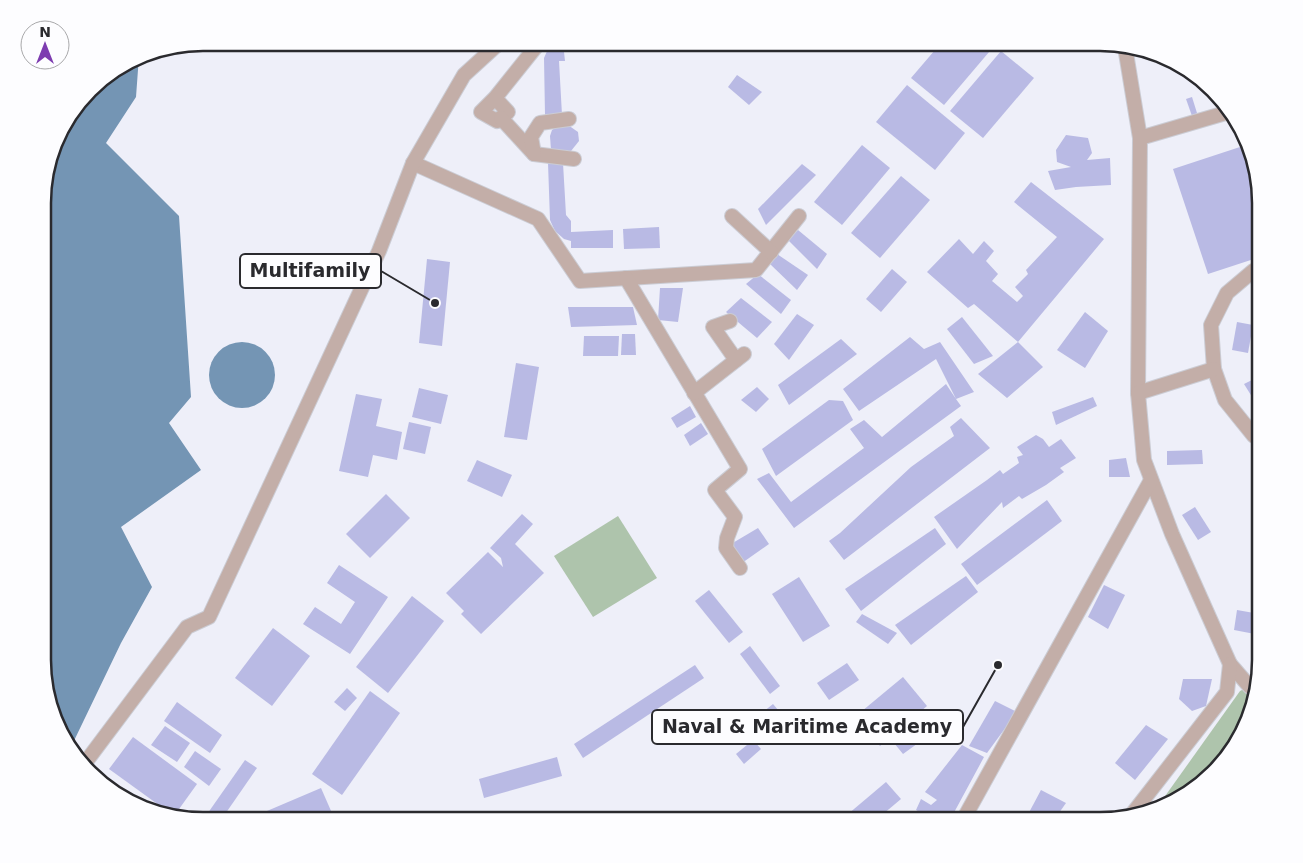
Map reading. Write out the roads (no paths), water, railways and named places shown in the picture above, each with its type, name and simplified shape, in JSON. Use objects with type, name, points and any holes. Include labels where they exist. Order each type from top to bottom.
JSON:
[{"type":"street","points":[[88,759],[187,627],[209,616],[379,251],[413,163],[464,75],[489,51]]},
{"type":"street","points":[[495,98],[508,112],[497,121],[481,112],[495,98],[532,51]]},
{"type":"street","points":[[1126,54],[1140,138],[1138,393],[1144,460],[1172,534],[1230,664],[1249,686]]},
{"type":"street","points":[[1140,138],[1222,114]]},
{"type":"street","points":[[501,118],[534,154],[574,159]]},
{"type":"street","points":[[534,154],[531,137],[540,123],[569,120]]},
{"type":"street","points":[[413,163],[538,219],[580,281],[756,270],[799,216]]},
{"type":"street","points":[[732,216],[771,252]]},
{"type":"street","points":[[1251,273],[1227,293],[1211,325],[1214,370],[1225,400],[1251,432]]},
{"type":"street","points":[[626,278],[740,469],[715,490],[734,517],[727,538],[726,548],[740,568]]},
{"type":"street","points":[[694,393],[740,357],[713,327],[730,321]]},
{"type":"street","points":[[1138,393],[1214,370]]},
{"type":"street","points":[[968,811],[1152,480]]},
{"type":"street","points":[[1137,807],[1227,692],[1230,664]]},
{"type":"water","points":[[138,66],[136,97],[106,143],[179,216],[191,397],[169,423],[201,470],[121,527],[152,587],[121,643],[74,740],[67,727],[56,699],[51,660],[51,203],[59,154],[77,119],[103,89]]},
{"type":"water","points":[[235,342],[249,342],[261,347],[270,356],[275,368],[273,388],[266,399],[249,408],[235,408],[223,403],[214,394],[209,382],[209,368],[214,356],[223,347]]},
{"type":"place","name":"Multifamily","points":[[435,303]]},
{"type":"place","name":"Naval & Maritime Academy","points":[[998,665]]}]
